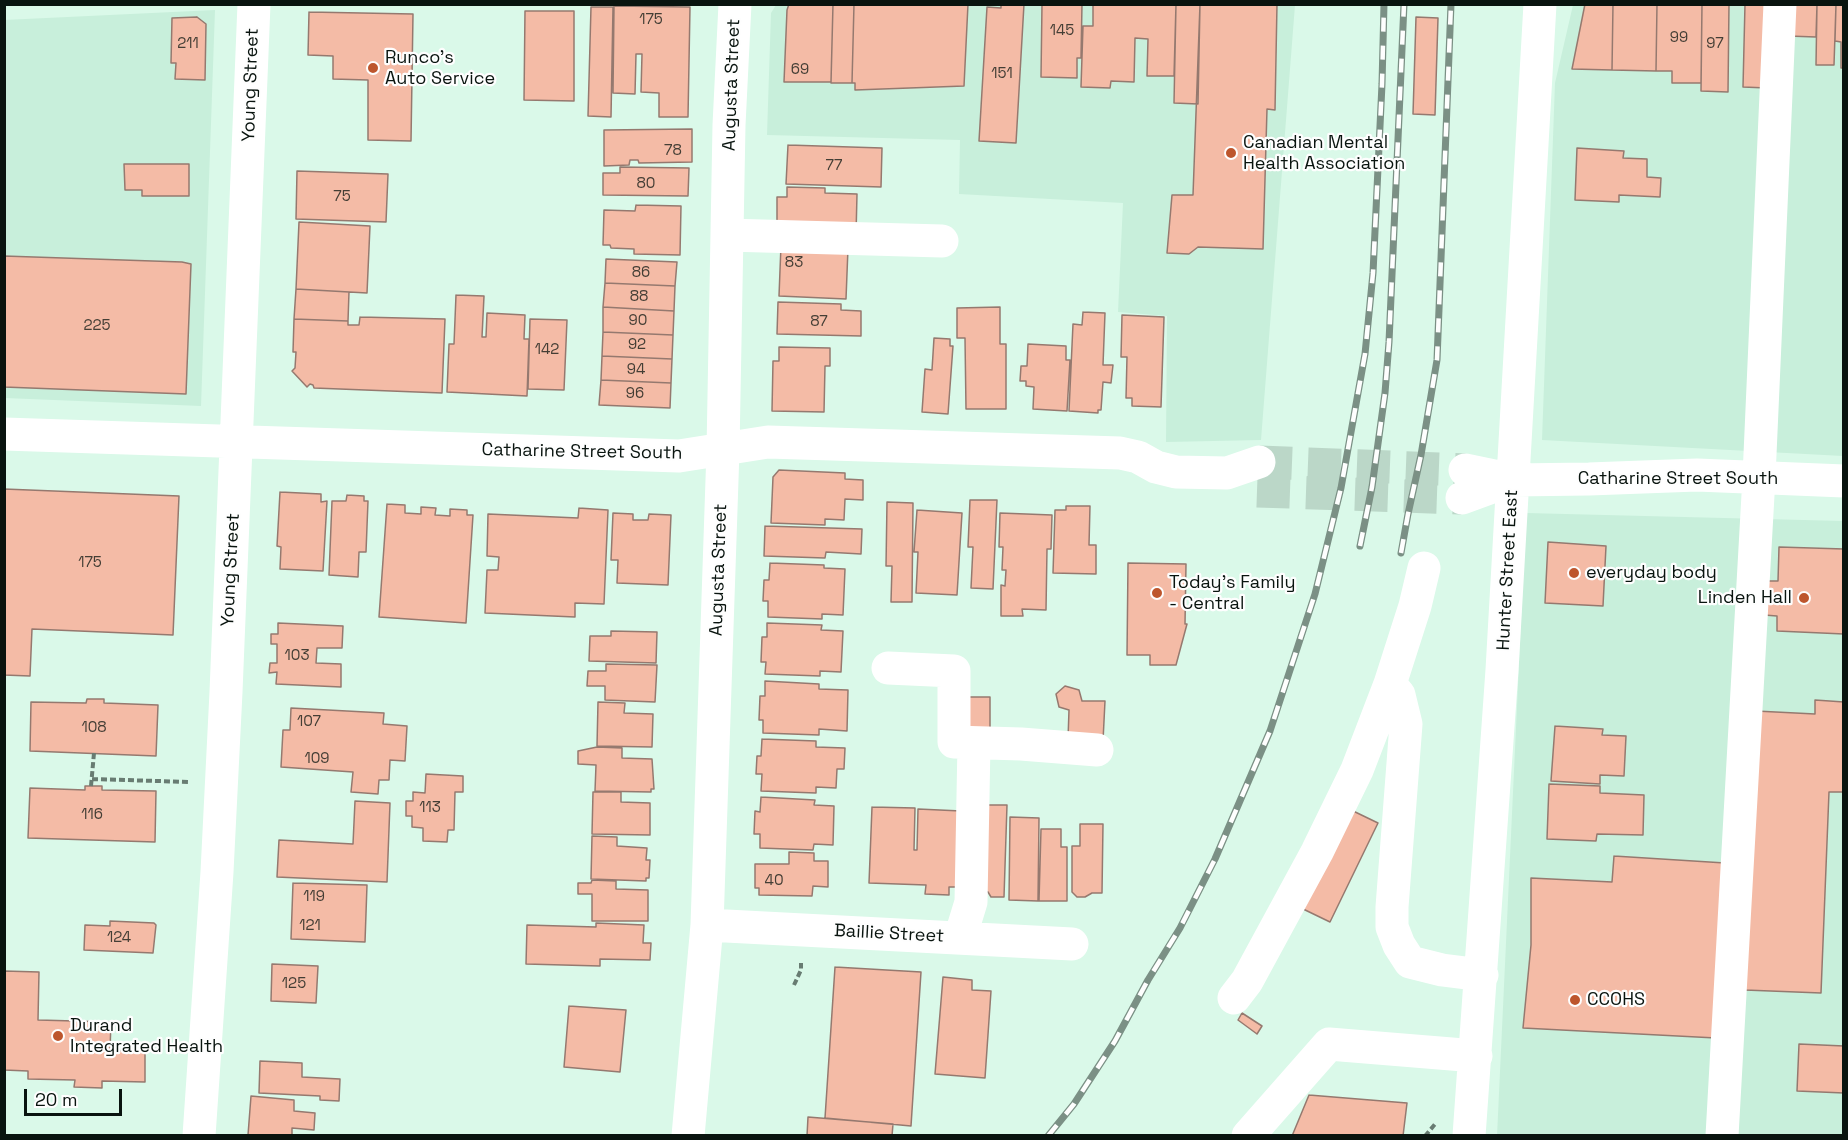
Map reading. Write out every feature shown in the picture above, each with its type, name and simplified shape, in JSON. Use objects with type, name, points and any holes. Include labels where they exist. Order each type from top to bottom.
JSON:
[{"type":"street","name":"Young Street","points":[[199,1136],[217,872],[254,4]]},
{"type":"street","name":"Augusta Street","points":[[688,1136],[707,925],[723,450],[729,125],[735,4]]},
{"type":"street","name":"Hunter Street East","points":[[1469,1136],[1482,975],[1507,588],[1540,4]]},
{"type":"street","points":[[1722,1136],[1759,477],[1780,4]]},
{"type":"street","points":[[727,235],[942,241]]},
{"type":"street","name":"Catharine Street South","points":[[4,434],[679,456],[768,442],[1120,453],[1176,472],[1227,473],[1258,477]]},
{"type":"street","name":"Catharine Street South","points":[[1464,484],[1513,480],[1697,475],[1844,481]]},
{"type":"street","points":[[1234,998],[1247,981],[1317,852],[1357,770],[1390,684],[1415,606],[1424,568]]},
{"type":"street","points":[[888,668],[954,671],[954,742],[1097,750]]},
{"type":"street","points":[[1390,684],[1399,695],[1407,724],[1392,927],[1399,945],[1410,962],[1442,970],[1482,975]]},
{"type":"street","points":[[960,938],[971,902],[974,743]]},
{"type":"street","name":"Baillie Street","points":[[707,925],[1072,944]]},
{"type":"street","points":[[1248,1136],[1329,1044],[1476,1056]]},
{"type":"path","points":[[91,786],[94,753]]},
{"type":"path","points":[[92,779],[221,783]]},
{"type":"shaded area","points":[[776,5],[1295,5],[1261,440],[1166,442],[1167,316],[1118,312],[1123,203],[959,194],[960,140],[767,135],[771,13]]},
{"type":"shaded area","points":[[1573,5],[1843,5],[1843,456],[1542,440],[1555,83]]},
{"type":"shaded area","points":[[215,10],[201,406],[5,398],[4,20]]},
{"type":"shaded area","points":[[1526,513],[1843,521],[1843,1135],[1497,1136]]},
{"type":"building","points":[[789,4],[833,4],[831,82],[784,82]]},
{"type":"building","points":[[833,4],[854,4],[852,83],[831,83]]},
{"type":"building","points":[[854,4],[968,4],[964,86],[855,90],[855,83],[852,83]]},
{"type":"building","points":[[1001,4],[1024,4],[1016,143],[979,141],[987,7],[1001,8]]},
{"type":"building","points":[[1042,4],[1082,4],[1081,58],[1077,58],[1077,78],[1041,77]]},
{"type":"building","points":[[1093,4],[1176,4],[1174,76],[1147,76],[1148,39],[1135,38],[1134,82],[1111,81],[1110,88],[1081,87],[1083,26],[1093,26]]},
{"type":"building","points":[[1176,4],[1200,4],[1198,104],[1174,103]]},
{"type":"building","name":"Canadian Mental Health Association","points":[[1200,4],[1277,4],[1275,110],[1267,109],[1263,249],[1198,247],[1189,254],[1167,253],[1172,195],[1193,195]]},
{"type":"building","points":[[1585,4],[1613,4],[1612,70],[1572,69]]},
{"type":"building","points":[[1613,4],[1657,4],[1656,71],[1612,70]]},
{"type":"building","points":[[1657,4],[1702,4],[1701,83],[1672,83],[1672,71],[1656,71]]},
{"type":"building","points":[[1702,4],[1729,4],[1728,92],[1701,91]]},
{"type":"building","points":[[1745,4],[1769,4],[1767,88],[1743,87]]},
{"type":"building","points":[[1788,4],[1817,4],[1816,37],[1788,36]]},
{"type":"building","points":[[1817,4],[1836,4],[1834,65],[1816,65]]},
{"type":"building","points":[[1836,4],[1844,4],[1844,68],[1841,68],[1841,42],[1835,41]]},
{"type":"building","points":[[614,6],[690,7],[688,117],[659,117],[659,93],[641,92],[642,54],[636,54],[635,94],[613,93]]},
{"type":"building","points":[[591,7],[613,7],[611,117],[588,116]]},
{"type":"building","points":[[525,11],[574,11],[574,101],[524,100]]},
{"type":"building","name":"Runco's Auto Service","points":[[309,12],[413,14],[411,141],[368,140],[368,80],[333,79],[333,56],[308,55]]},
{"type":"building","points":[[197,17],[206,24],[205,80],[175,79],[176,63],[171,63],[172,18]]},
{"type":"building","points":[[1416,17],[1438,18],[1435,115],[1413,114]]},
{"type":"building","points":[[692,129],[692,162],[639,163],[638,160],[630,160],[629,165],[604,166],[604,130]]},
{"type":"building","points":[[788,145],[882,148],[881,187],[786,184]]},
{"type":"building","points":[[1577,148],[1624,151],[1623,158],[1647,159],[1647,177],[1661,178],[1660,197],[1619,195],[1619,202],[1575,200]]},
{"type":"building","points":[[124,164],[189,164],[189,196],[142,196],[142,190],[125,190]]},
{"type":"building","points":[[620,167],[689,168],[688,196],[603,195],[603,173],[620,173]]},
{"type":"building","points":[[297,171],[388,174],[386,222],[296,219]]},
{"type":"building","points":[[787,187],[825,188],[825,193],[857,194],[856,235],[777,222],[777,197],[787,197]]},
{"type":"building","points":[[636,205],[681,206],[680,255],[634,254],[634,249],[611,248],[610,245],[603,245],[604,210],[635,211]]},
{"type":"building","points":[[299,222],[370,226],[367,293],[296,289]]},
{"type":"building","points":[[781,245],[848,248],[846,299],[779,296]]},
{"type":"building","points":[[4,256],[191,264],[186,394],[4,387]]},
{"type":"building","points":[[606,259],[677,262],[675,286],[605,283]]},
{"type":"building","points":[[605,283],[675,286],[674,311],[603,307]]},
{"type":"building","points":[[296,289],[349,292],[348,321],[294,319]]},
{"type":"building","points":[[456,295],[484,296],[482,337],[486,337],[487,313],[525,315],[524,339],[529,339],[527,396],[447,392],[449,344],[454,344]]},
{"type":"building","points":[[778,302],[841,304],[841,310],[861,311],[861,336],[777,334]]},
{"type":"building","points":[[603,307],[674,311],[673,335],[603,332]]},
{"type":"building","points":[[1000,307],[1000,344],[1006,344],[1006,409],[966,409],[965,338],[957,338],[957,308]]},
{"type":"building","points":[[1083,312],[1105,313],[1103,365],[1113,365],[1111,383],[1103,382],[1101,410],[1098,410],[1098,413],[1069,411],[1073,324],[1082,325]]},
{"type":"building","points":[[1122,315],[1164,317],[1161,407],[1132,406],[1132,398],[1126,398],[1127,357],[1121,357]]},
{"type":"building","points":[[360,317],[445,319],[442,393],[314,388],[310,384],[307,387],[292,371],[295,368],[296,352],[293,352],[294,319],[348,321],[348,325],[359,325]]},
{"type":"building","points":[[530,319],[567,320],[564,390],[528,389]]},
{"type":"building","points":[[603,332],[673,335],[672,359],[602,356]]},
{"type":"building","points":[[934,338],[950,339],[950,346],[953,346],[948,414],[922,412],[925,369],[932,370]]},
{"type":"building","points":[[1028,344],[1066,346],[1066,360],[1070,360],[1067,411],[1033,409],[1034,387],[1026,386],[1026,381],[1020,381],[1021,366],[1027,366]]},
{"type":"building","points":[[779,347],[830,348],[830,366],[825,366],[824,412],[772,411],[773,361],[779,361]]},
{"type":"building","points":[[602,356],[672,359],[671,383],[601,380]]},
{"type":"building","points":[[601,380],[671,383],[670,408],[599,405]]},
{"type":"building","points":[[779,470],[845,473],[845,479],[863,480],[863,500],[845,499],[844,520],[825,519],[825,525],[771,523],[773,477]]},
{"type":"building","points":[[4,489],[179,496],[173,635],[32,629],[30,676],[4,675]]},
{"type":"building","points":[[280,492],[321,494],[321,502],[327,501],[323,571],[280,569],[281,547],[277,546]]},
{"type":"building","points":[[347,495],[364,496],[364,501],[368,501],[366,552],[359,552],[358,577],[329,575],[332,501],[346,501]]},
{"type":"building","points":[[970,500],[997,500],[993,589],[971,588],[973,547],[968,547]]},
{"type":"building","points":[[887,502],[913,503],[912,602],[891,602],[892,566],[886,566]]},
{"type":"building","points":[[387,504],[405,505],[405,513],[421,514],[421,507],[436,508],[435,515],[450,516],[450,509],[467,510],[467,515],[473,515],[466,623],[379,617]]},
{"type":"building","points":[[1066,506],[1090,506],[1089,545],[1096,545],[1096,574],[1053,573],[1055,510],[1066,510]]},
{"type":"building","points":[[579,508],[608,510],[604,604],[575,603],[575,617],[485,613],[487,570],[498,570],[499,557],[487,556],[488,514],[578,518]]},
{"type":"building","points":[[917,510],[962,513],[957,595],[916,593],[918,552],[914,552]]},
{"type":"building","points":[[613,513],[633,514],[633,520],[648,520],[649,514],[671,515],[668,585],[617,583],[618,560],[611,560]]},
{"type":"building","points":[[1000,513],[1052,515],[1051,549],[1047,549],[1046,610],[1022,609],[1023,616],[1001,616],[1001,585],[1005,586],[1006,570],[1002,570],[1003,547],[999,547]]},
{"type":"building","points":[[765,526],[862,529],[861,554],[826,552],[825,558],[764,556]]},
{"type":"building","points":[[1548,542],[1606,546],[1603,606],[1545,603]]},
{"type":"building","name":"Linden Hall","points":[[1779,547],[1844,549],[1844,634],[1777,631],[1777,616],[1764,615],[1765,581],[1778,581]]},
{"type":"building","points":[[770,563],[824,565],[824,568],[845,569],[843,615],[822,614],[822,619],[768,617],[768,601],[763,601],[764,580],[769,580]]},
{"type":"building","name":"Today's Family - Central","points":[[1128,563],[1186,564],[1185,624],[1187,624],[1176,665],[1150,665],[1150,655],[1127,655]]},
{"type":"building","points":[[278,623],[343,626],[342,648],[317,648],[316,663],[341,664],[341,687],[276,684],[277,672],[269,673],[270,663],[277,663],[277,644],[271,644],[271,634],[278,634]]},
{"type":"building","points":[[767,623],[822,625],[821,630],[843,631],[841,672],[820,671],[820,676],[765,674],[766,662],[761,662],[762,637],[767,637]]},
{"type":"building","points":[[611,631],[657,632],[656,663],[589,661],[590,636],[611,636]]},
{"type":"building","points":[[606,664],[657,665],[655,702],[605,700],[605,686],[587,686],[588,671],[606,671]]},
{"type":"building","points":[[765,681],[819,684],[819,689],[848,690],[847,731],[819,729],[819,735],[763,733],[763,720],[759,720],[760,696],[765,696]]},
{"type":"building","points":[[1065,686],[1079,690],[1082,701],[1105,701],[1103,741],[1068,739],[1069,710],[1059,707],[1056,694]]},
{"type":"building","points":[[968,697],[990,697],[990,731],[961,731]]},
{"type":"building","points":[[87,699],[104,699],[104,703],[158,705],[156,756],[30,751],[31,702],[86,703]]},
{"type":"building","points":[[1815,700],[1844,702],[1844,792],[1829,792],[1821,993],[1745,990],[1756,711],[1815,714]]},
{"type":"building","points":[[598,702],[625,703],[624,713],[653,714],[652,747],[597,746]]},
{"type":"building","points":[[291,708],[384,713],[383,724],[407,726],[405,761],[390,760],[389,780],[379,780],[378,794],[351,792],[353,772],[281,767],[283,730],[290,730]]},
{"type":"building","points":[[1555,726],[1603,729],[1602,735],[1626,736],[1624,776],[1600,775],[1600,784],[1551,781]]},
{"type":"building","points":[[762,739],[816,741],[816,747],[845,748],[844,769],[837,769],[836,788],[816,787],[816,793],[761,791],[762,774],[756,774],[757,756],[761,756]]},
{"type":"building","points":[[597,747],[622,748],[622,758],[652,759],[654,789],[651,789],[651,792],[595,791],[596,765],[578,764],[578,751]]},
{"type":"building","points":[[426,774],[463,776],[463,792],[455,792],[454,830],[448,830],[447,842],[423,841],[423,828],[412,827],[412,816],[406,816],[406,801],[413,801],[413,792],[425,793]]},
{"type":"building","points":[[1549,784],[1600,786],[1600,793],[1644,795],[1643,835],[1597,834],[1596,841],[1547,839]]},
{"type":"building","points":[[85,786],[102,786],[102,790],[156,791],[155,842],[28,838],[30,788],[85,790]]},
{"type":"building","points":[[593,792],[621,792],[621,802],[650,803],[650,835],[592,834]]},
{"type":"building","points":[[761,797],[815,800],[814,805],[834,806],[833,845],[814,844],[813,850],[760,848],[760,834],[754,834],[755,811],[760,812]]},
{"type":"building","points":[[355,801],[390,803],[387,882],[277,877],[279,840],[353,844]]},
{"type":"building","points":[[988,805],[1007,805],[1004,897],[991,897],[988,892],[974,889]]},
{"type":"building","points":[[872,807],[915,808],[914,850],[917,850],[918,809],[961,811],[961,887],[949,887],[949,895],[925,894],[926,885],[869,883]]},
{"type":"building","points":[[1349,809],[1378,823],[1330,922],[1301,908]]},
{"type":"building","points":[[1010,817],[1039,818],[1038,901],[1009,900]]},
{"type":"building","points":[[1080,824],[1103,824],[1102,893],[1092,893],[1085,897],[1077,897],[1072,892],[1072,846],[1080,846]]},
{"type":"building","points":[[1041,829],[1061,829],[1061,847],[1067,847],[1067,901],[1039,901]]},
{"type":"building","points":[[592,836],[617,837],[617,846],[647,848],[646,860],[650,860],[649,878],[646,878],[646,881],[591,879]]},
{"type":"building","points":[[789,852],[814,853],[814,861],[828,861],[828,887],[813,886],[812,896],[759,895],[759,888],[755,888],[755,864],[789,864]]},
{"type":"building","points":[[1614,856],[1725,863],[1716,1038],[1523,1028],[1531,945],[1531,878],[1612,882]]},
{"type":"building","points":[[592,880],[616,881],[616,889],[648,890],[648,921],[592,921],[592,894],[578,894],[578,883],[591,883]]},
{"type":"building","points":[[293,883],[367,885],[365,942],[291,939]]},
{"type":"building","points":[[110,921],[154,923],[156,925],[153,953],[84,950],[85,925],[110,926]]},
{"type":"building","points":[[596,923],[644,925],[643,943],[651,943],[650,960],[600,959],[600,966],[526,964],[527,925],[596,927]]},
{"type":"building","points":[[272,964],[318,966],[316,1003],[271,1001]]},
{"type":"building","points":[[835,967],[921,972],[911,1126],[825,1118]]},
{"type":"building","name":"Durand Integrated Health","points":[[4,971],[39,972],[38,1020],[111,1022],[110,1050],[145,1052],[145,1082],[102,1081],[102,1088],[74,1087],[75,1080],[28,1079],[28,1071],[4,1070]]},
{"type":"building","points":[[943,977],[972,980],[972,990],[991,991],[985,1078],[935,1074]]},
{"type":"building","points":[[569,1006],[626,1010],[620,1072],[564,1067]]},
{"type":"building","points":[[1242,1013],[1262,1026],[1257,1034],[1238,1020]]},
{"type":"building","points":[[1799,1044],[1844,1046],[1844,1093],[1797,1091]]},
{"type":"building","points":[[260,1061],[302,1063],[302,1077],[340,1079],[339,1101],[320,1100],[320,1096],[259,1093]]},
{"type":"building","points":[[1309,1095],[1407,1103],[1403,1136],[1292,1136]]},
{"type":"building","points":[[251,1096],[294,1100],[294,1111],[315,1113],[314,1130],[292,1128],[292,1136],[248,1135]]},
{"type":"building","points":[[808,1117],[893,1124],[892,1136],[807,1136]]},
{"type":"tunnel","points":[[1259,462],[1465,470]]},
{"type":"tunnel","points":[[1257,491],[1462,498]]},
{"type":"railway","points":[[1048,1136],[1074,1104],[1115,1041],[1148,980],[1180,928],[1215,859],[1270,731],[1315,594],[1341,488],[1365,354],[1373,273],[1384,4]]},
{"type":"railway","points":[[1360,546],[1372,487],[1385,393],[1404,4]]},
{"type":"railway","points":[[1401,553],[1437,360],[1451,4]]},
{"type":"place","name":"Runco's Auto Service","points":[[373,68]]},
{"type":"place","name":"Canadian Mental Health Association","points":[[1231,153]]},
{"type":"place","name":"everyday body","points":[[1574,573]]},
{"type":"place","name":"Today's Family - Central","points":[[1157,593]]},
{"type":"place","name":"Linden Hall","points":[[1804,598]]},
{"type":"place","name":"CCOHS","points":[[1575,1000]]},
{"type":"place","name":"Durand Integrated Health","points":[[58,1036]]}]
